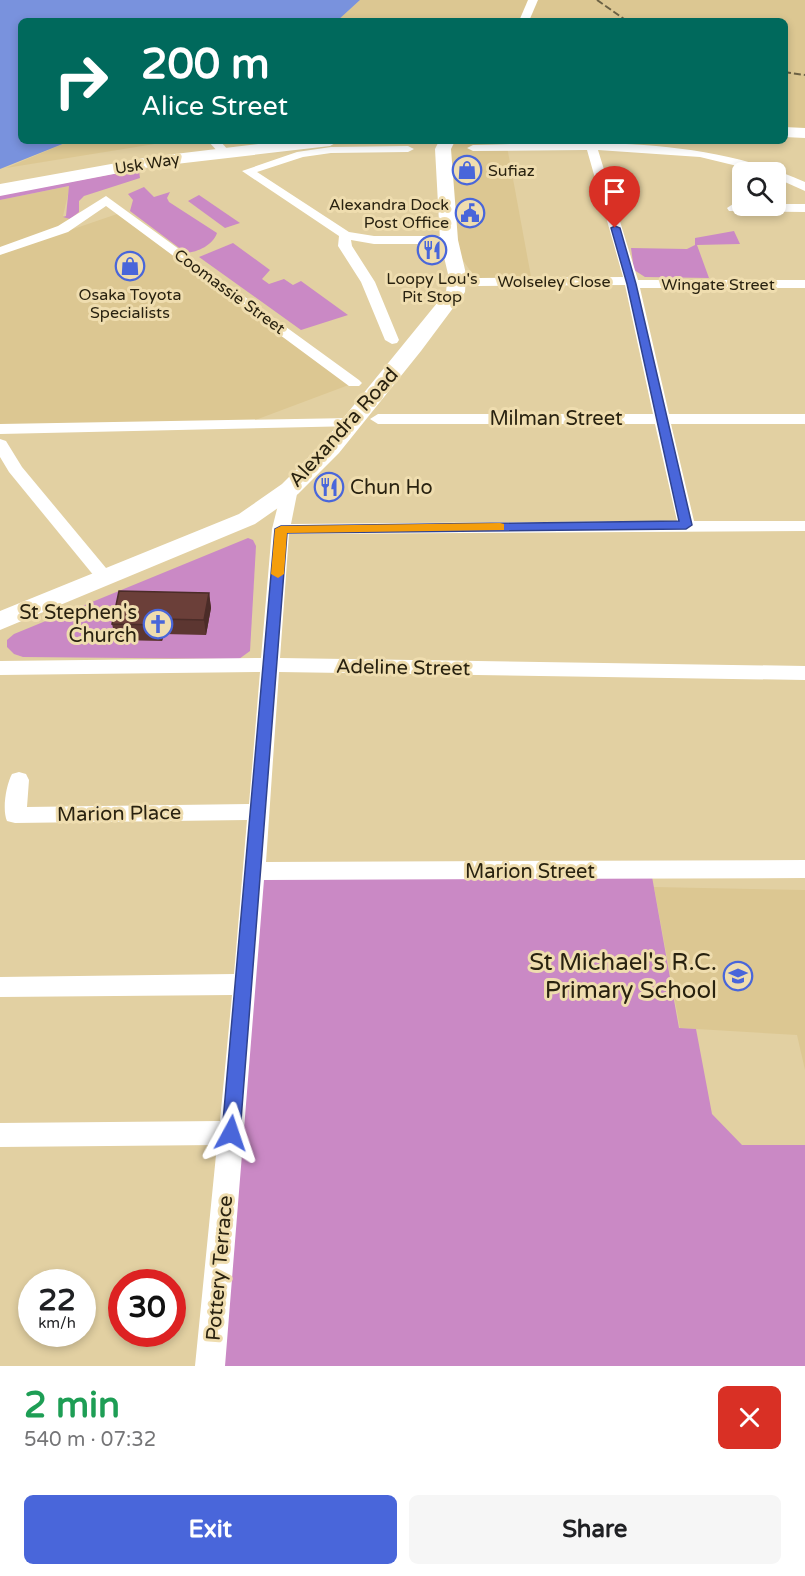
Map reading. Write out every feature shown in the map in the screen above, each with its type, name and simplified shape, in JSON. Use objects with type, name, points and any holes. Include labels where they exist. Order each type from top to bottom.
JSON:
[{"type":"main road","points":[[788,132],[805,133]]},
{"type":"main road","points":[[788,140],[805,141]]},
{"type":"main road","name":"Usk Way","points":[[0,177],[26,171],[216,145],[244,144]]},
{"type":"main road","name":"Usk Way","points":[[0,190],[140,164],[216,145]]},
{"type":"street","points":[[525,18],[533,0]]},
{"type":"street","name":"Alexandra Road","points":[[0,621],[247,519],[290,489],[351,423],[426,332],[455,292],[457,274],[449,240],[443,149],[446,144]]},
{"type":"street","points":[[473,148],[658,150],[710,155],[735,162]]},
{"type":"street","points":[[592,148],[631,283],[686,525]]},
{"type":"street","points":[[408,149],[331,150],[301,154],[248,171],[345,234],[374,240],[449,240]]},
{"type":"street","points":[[786,178],[805,187]]},
{"type":"street","name":"Coomassie Street","points":[[0,251],[63,229],[106,200],[354,383]]},
{"type":"street","points":[[786,208],[805,208]]},
{"type":"street","points":[[345,234],[345,246],[368,282],[392,340]]},
{"type":"street","name":"Wolseley Close","points":[[478,282],[631,283]]},
{"type":"street","name":"Wingate Street","points":[[631,283],[805,284]]},
{"type":"street","name":"Milman Street","points":[[378,419],[805,419]]},
{"type":"street","points":[[0,429],[351,423]]},
{"type":"street","points":[[0,444],[8,472],[105,578]]},
{"type":"street","name":"Pottery Terrace","points":[[210,1366],[245,984],[281,529],[290,489]]},
{"type":"street","points":[[281,529],[805,526]]},
{"type":"street","name":"Adeline Street","points":[[0,668],[270,665],[805,673]]},
{"type":"street","name":"Marion Place","points":[[19,780],[15,815],[259,812]]},
{"type":"street","name":"Marion Street","points":[[254,871],[805,869]]},
{"type":"street","points":[[0,987],[245,984]]},
{"type":"street","points":[[0,1135],[231,1133]]},
{"type":"shaded area","points":[[360,0],[805,0],[805,133],[788,132],[788,18],[340,18]]},
{"type":"shaded area","points":[[63,144],[154,144],[6,168]]},
{"type":"shaded area","points":[[447,144],[507,144],[532,282],[478,282],[449,240]]},
{"type":"shaded area","points":[[145,168],[146,170],[139,171],[140,178],[84,196],[79,201],[79,212],[70,219],[63,217],[66,216],[69,186],[0,200],[0,195]]},
{"type":"shaded area","points":[[70,186],[63,216],[70,219],[59,227],[0,248],[0,200]]},
{"type":"shaded area","points":[[144,187],[154,197],[170,192],[167,198],[169,202],[217,233],[215,237],[204,247],[186,253],[130,211],[133,200],[128,194]]},
{"type":"shaded area","points":[[199,195],[240,223],[225,228],[188,201]]},
{"type":"shaded area","points":[[123,212],[354,383],[247,423],[0,429],[0,254]]},
{"type":"shaded area","points":[[734,231],[740,244],[697,245],[709,278],[645,277],[634,270],[631,248],[687,249],[695,245],[695,238]]},
{"type":"shaded area","points":[[233,243],[270,270],[262,279],[269,284],[284,279],[293,285],[301,281],[348,315],[301,330],[199,257]]},
{"type":"shaded area","points":[[248,538],[253,540],[256,546],[250,651],[239,659],[23,657],[14,654],[7,647],[7,640],[14,634]]},
{"type":"shaded area","points":[[254,871],[651,871],[679,1028],[696,1029],[712,1114],[742,1145],[805,1145],[805,1366],[210,1366]]},
{"type":"shaded area","name":"St Michael's R.C. Primary School","points":[[654,887],[805,890],[805,1070],[797,1035],[680,1028]]},
{"type":"water","points":[[0,0],[360,0],[340,18],[18,18],[18,144],[62,144],[0,169]]},
{"type":"building","points":[[119,591],[209,593],[204,620],[161,619],[160,625],[112,624]]},
{"type":"railway","points":[[597,0],[623,18]]},
{"type":"railway","points":[[788,73],[805,75]]},
{"type":"slow traffic","points":[[278,574],[281,529],[500,527]]},
{"type":"place","name":"Sufiaz","points":[[467,170]]},
{"type":"place","name":"Alexandra Dock Post Office","points":[[470,213]]},
{"type":"place","name":"Loopy Lou's Pit Stop","points":[[432,250]]},
{"type":"place","name":"Osaka Toyota Specialists","points":[[130,266]]},
{"type":"place","name":"Chun Ho","points":[[329,487]]},
{"type":"place","name":"St Stephen's Church","points":[[158,624]]},
{"type":"place","name":"St Michael's R.C. Primary School","points":[[738,976]]},
{"type":"route","points":[[231,1133],[247,963],[281,529],[686,525],[660,418],[632,284],[615,228]]}]
